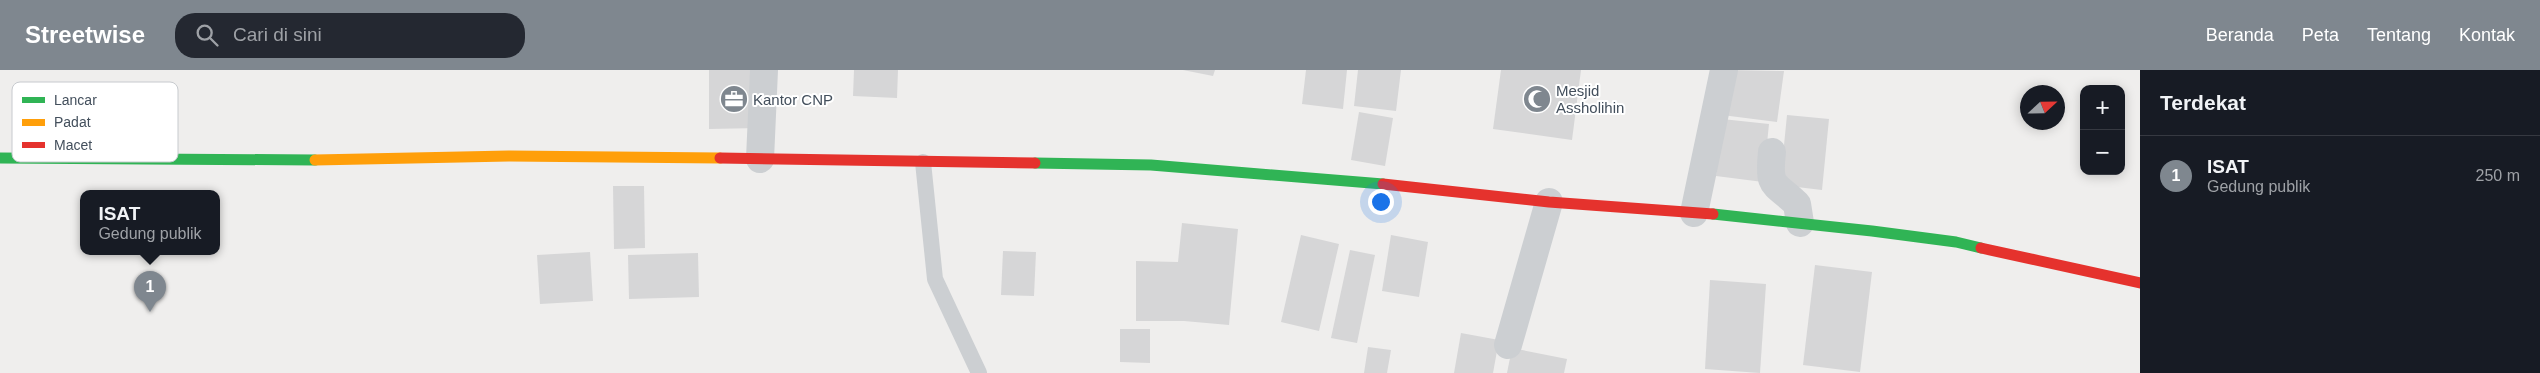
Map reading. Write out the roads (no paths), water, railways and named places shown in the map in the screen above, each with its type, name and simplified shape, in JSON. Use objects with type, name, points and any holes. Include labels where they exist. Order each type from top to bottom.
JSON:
[{"type":"street","points":[[760,159],[764,70]]},
{"type":"street","points":[[1694,213],[1724,70]]},
{"type":"street","points":[[1772,152],[1772,180],[1774,187],[1797,204],[1800,223]]},
{"type":"street","points":[[178,159],[316,160],[539,156],[1151,165],[1367,182],[1549,202],[1800,223],[1956,242],[2140,283]]},
{"type":"street","points":[[1508,345],[1549,202]]},
{"type":"lane","points":[[923,162],[935,279],[979,373]]},
{"type":"place","name":"Kantor CNP","points":[[734,99]]},
{"type":"place","name":"Mesjid Assholihin","points":[[1537,99]]},
{"type":"place","name":"ISAT","points":[[150,312]]}]
